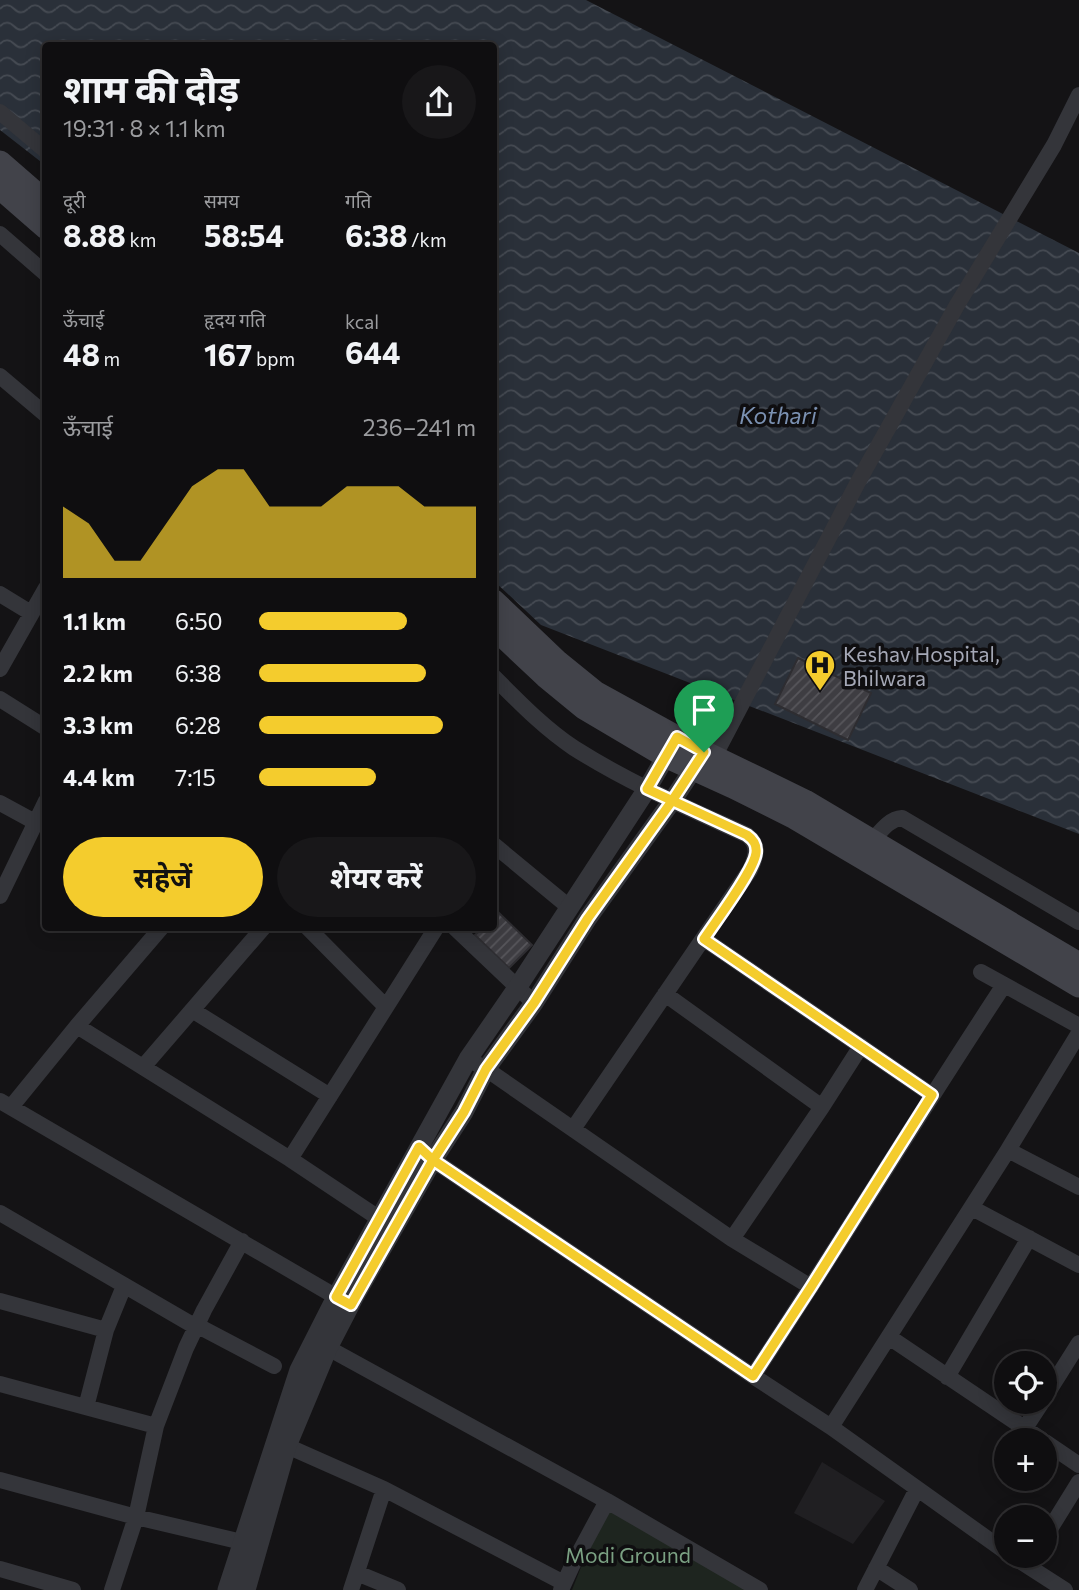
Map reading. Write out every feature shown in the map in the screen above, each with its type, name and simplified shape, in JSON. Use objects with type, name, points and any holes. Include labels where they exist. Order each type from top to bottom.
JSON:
[{"type":"main road","points":[[0,162],[42,199]]},
{"type":"main road","points":[[0,188],[42,225]]},
{"type":"main road","points":[[497,604],[558,662],[671,747]]},
{"type":"main road","points":[[497,631],[584,708],[671,747],[805,801],[1079,964]]},
{"type":"main road","points":[[704,760],[733,787],[795,818],[1079,986]]},
{"type":"street","points":[[246,1590],[286,1446],[328,1348],[343,1301],[380,1219],[426,1154],[464,1112],[486,1069],[534,1003],[588,918],[704,760],[957,305],[1054,145],[1079,95]]},
{"type":"street","points":[[0,112],[42,148]]},
{"type":"street","points":[[0,234],[42,271]]},
{"type":"street","points":[[0,376],[42,412]]},
{"type":"street","points":[[0,594],[32,613]]},
{"type":"street","points":[[0,669],[42,595]]},
{"type":"street","points":[[497,680],[533,716],[574,748],[647,789],[747,835],[753,839],[756,849],[755,861],[750,870],[573,1129]]},
{"type":"street","points":[[0,699],[42,725]]},
{"type":"street","points":[[227,1590],[299,1370],[343,1301],[426,1154],[468,1059],[647,789],[671,747]]},
{"type":"street","points":[[0,803],[35,822]]},
{"type":"street","points":[[0,896],[42,809]]},
{"type":"street","points":[[872,841],[889,823],[896,818],[902,818],[1079,922]]},
{"type":"street","points":[[497,847],[569,907]]},
{"type":"street","points":[[158,931],[6,1104],[343,1301]]},
{"type":"street","points":[[144,1068],[260,931]]},
{"type":"street","points":[[311,931],[386,1007]]},
{"type":"street","points":[[290,1159],[434,931]]},
{"type":"street","points":[[459,931],[534,1003]]},
{"type":"street","points":[[704,939],[932,1095]]},
{"type":"street","points":[[981,972],[1079,1026]]},
{"type":"street","points":[[753,1376],[1004,985]]},
{"type":"street","points":[[665,994],[822,1107]]},
{"type":"street","points":[[192,1010],[330,1096]]},
{"type":"street","points":[[76,1026],[290,1159],[380,1219]]},
{"type":"street","points":[[831,1427],[972,1208],[1079,1033]]},
{"type":"street","points":[[732,1239],[861,1046]]},
{"type":"street","points":[[468,1059],[732,1239],[811,1287]]},
{"type":"street","points":[[1008,1150],[1079,1187]]},
{"type":"street","points":[[426,1154],[831,1427],[994,1544]]},
{"type":"street","points":[[972,1208],[1079,1265]]},
{"type":"street","points":[[0,1213],[196,1327],[274,1366]]},
{"type":"street","points":[[947,1377],[1028,1238]]},
{"type":"street","points":[[112,1590],[136,1517],[156,1426],[186,1348],[242,1241]]},
{"type":"street","points":[[86,1407],[106,1330],[124,1286]]},
{"type":"street","points":[[0,1301],[106,1330]]},
{"type":"street","points":[[889,1337],[1024,1428]]},
{"type":"street","points":[[1057,1378],[1079,1343]]},
{"type":"street","points":[[328,1348],[607,1501],[760,1590]]},
{"type":"street","points":[[0,1384],[156,1426]]},
{"type":"street","points":[[286,1446],[384,1489],[562,1587],[607,1501]]},
{"type":"street","points":[[1057,1450],[1079,1465]]},
{"type":"street","points":[[0,1480],[242,1542]]},
{"type":"street","points":[[1057,1518],[1079,1482]]},
{"type":"street","points":[[351,1590],[384,1489]]},
{"type":"street","points":[[865,1590],[917,1489]]},
{"type":"street","points":[[876,1568],[911,1590]]},
{"type":"street","points":[[1038,1568],[1065,1590]]},
{"type":"street","points":[[0,1569],[33,1585],[73,1590]]},
{"type":"street","points":[[357,1573],[398,1590]]},
{"type":"shaded area","points":[[822,1462],[885,1501],[853,1544],[794,1513]]},
{"type":"green space","name":"Modi Ground","points":[[607,1501],[760,1590],[572,1590]]},
{"type":"water","name":"Kothari","points":[[0,0],[586,0],[1079,253],[1079,834],[541,625],[497,584],[497,42],[42,42],[42,163],[0,130]]},
{"type":"building","points":[[798,658],[871,693],[848,740],[775,704]]},
{"type":"building","points":[[497,913],[532,945],[509,968],[475,935],[480,931],[497,931]]},
{"type":"place","name":"Keshav Hospital, Bhilwara","points":[[820,692]]},
{"type":"route","points":[[704,752],[672,801],[588,918],[534,1003],[486,1069],[464,1112],[433,1160],[351,1305],[336,1297],[419,1147],[433,1160],[753,1376],[932,1095],[704,939],[755,861],[755,844],[747,835],[672,801],[647,789],[677,737],[704,752]]}]
